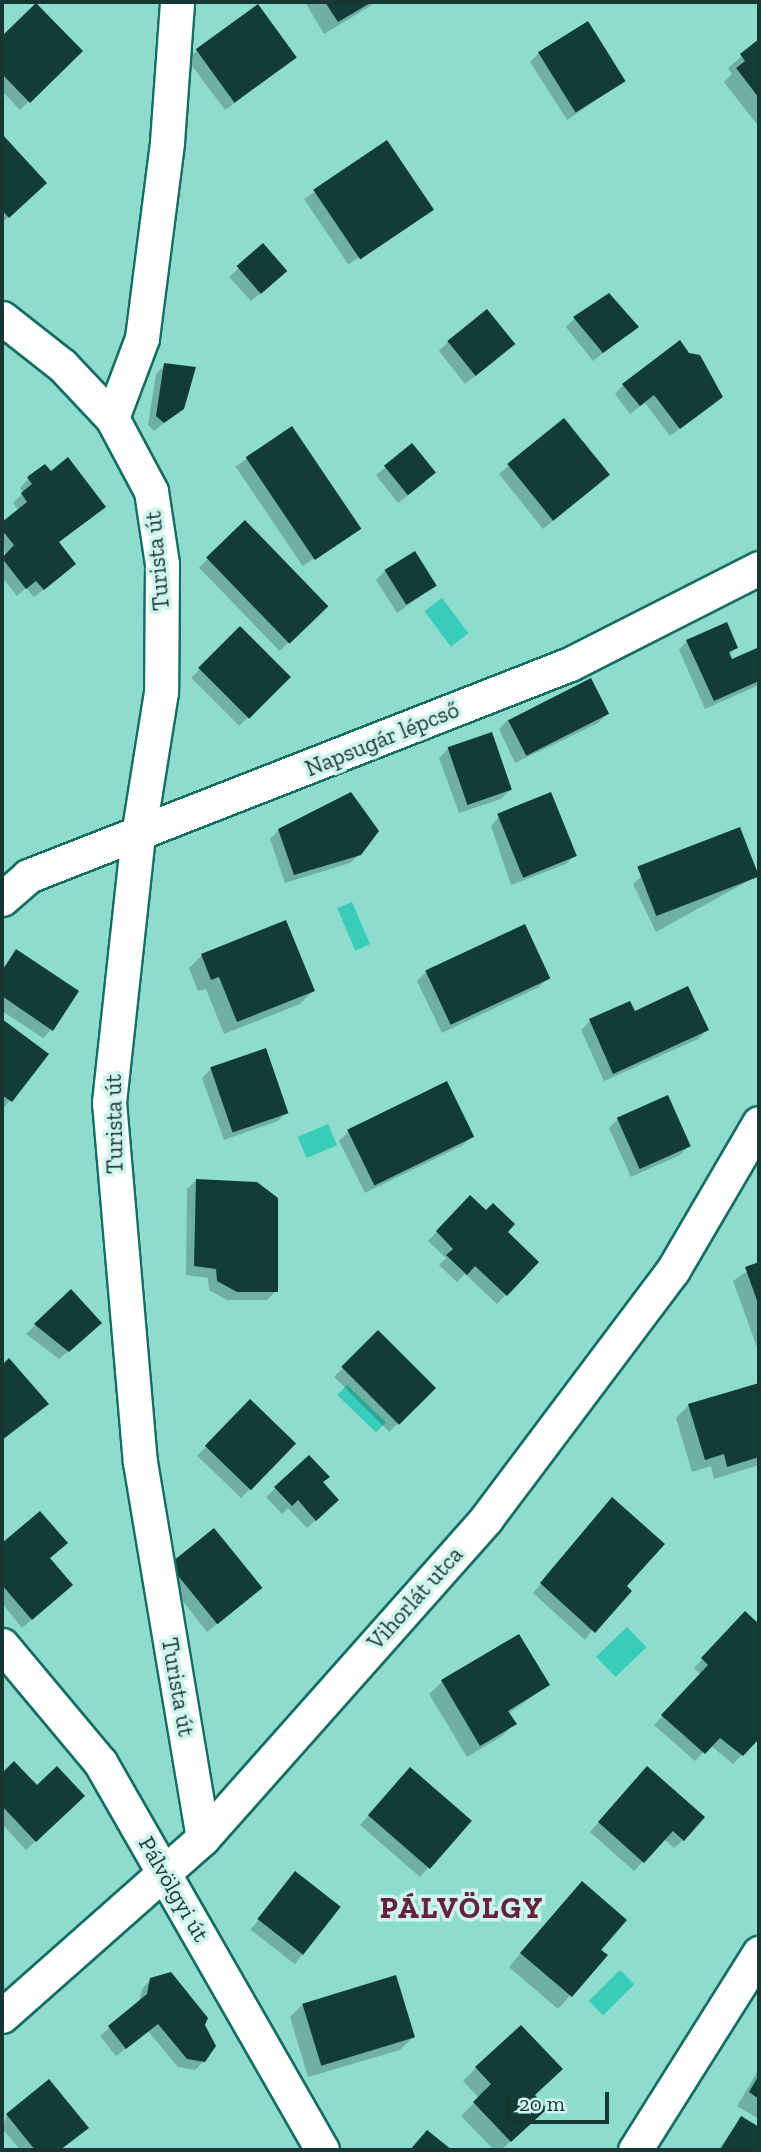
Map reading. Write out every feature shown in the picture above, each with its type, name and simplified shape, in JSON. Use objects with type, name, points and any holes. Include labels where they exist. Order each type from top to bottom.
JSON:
[{"type":"street","points":[[112,418],[142,338],[167,142],[177,2]]},
{"type":"street","name":"Turista út","points":[[2,318],[62,365],[112,418],[151,491],[162,564],[161,692],[138,835],[110,1102],[140,1462],[203,1838]]},
{"type":"street","name":"Napsugár lépcső","points":[[2,899],[28,876],[570,664],[759,568]]},
{"type":"street","name":"Vihorlát utca","points":[[2,2016],[167,1875],[203,1838],[486,1518],[673,1270],[759,1123]]},
{"type":"street","name":"Pálvölgyi út","points":[[2,1645],[100,1762],[322,2150]]},
{"type":"street","points":[[635,2150],[759,1953]]},
{"type":"shaded area","points":[[442,598],[468,633],[451,646],[424,611]]},
{"type":"shaded area","points":[[352,902],[370,944],[355,951],[337,908]]},
{"type":"shaded area","points":[[328,1124],[337,1145],[307,1158],[298,1137]]},
{"type":"shaded area","points":[[347,1385],[386,1423],[376,1433],[337,1395]]},
{"type":"shaded area","points":[[627,1627],[646,1647],[616,1677],[596,1657]]},
{"type":"shaded area","points":[[620,1970],[634,1984],[603,2015],[589,2001]]},
{"type":"building","points":[[325,2],[372,2],[338,22]]},
{"type":"building","points":[[36,3],[83,51],[30,103],[2,74],[2,36]]},
{"type":"building","points":[[258,4],[297,57],[234,103],[196,49]]},
{"type":"building","points":[[588,21],[626,81],[576,112],[538,52]]},
{"type":"building","points":[[759,39],[759,98],[736,68],[745,61],[740,54]]},
{"type":"building","points":[[2,134],[47,183],[9,218],[2,210]]},
{"type":"building","points":[[387,140],[434,210],[360,259],[313,190]]},
{"type":"building","points":[[263,243],[287,271],[261,294],[237,266]]},
{"type":"building","points":[[609,293],[639,327],[603,353],[573,317]]},
{"type":"building","points":[[487,309],[515,344],[476,376],[447,341]]},
{"type":"building","points":[[680,340],[689,353],[700,355],[723,397],[680,429],[654,395],[640,406],[622,384]]},
{"type":"building","points":[[164,363],[196,367],[184,409],[164,423],[156,416]]},
{"type":"building","points":[[564,418],[610,475],[553,521],[507,464]]},
{"type":"building","points":[[292,426],[361,529],[315,560],[246,457]]},
{"type":"building","points":[[412,443],[436,473],[408,495],[384,466]]},
{"type":"building","points":[[68,457],[106,507],[59,542],[76,564],[44,590],[36,581],[26,589],[2,558],[14,545],[2,530],[2,522],[27,502],[21,493],[32,484],[27,477],[45,464],[51,471]]},
{"type":"building","points":[[245,520],[328,606],[290,644],[206,558]]},
{"type":"building","points":[[415,551],[437,586],[406,605],[384,570]]},
{"type":"building","points":[[727,622],[738,648],[729,652],[732,659],[757,648],[759,681],[714,701],[686,640]]},
{"type":"building","points":[[240,626],[291,677],[249,719],[198,668]]},
{"type":"building","points":[[591,678],[609,714],[526,756],[508,720]]},
{"type":"building","points":[[492,732],[512,790],[467,805],[448,747]]},
{"type":"building","points":[[351,792],[379,831],[361,855],[294,875],[278,829]]},
{"type":"building","points":[[551,792],[577,856],[523,878],[497,814]]},
{"type":"building","points":[[740,827],[759,876],[656,916],[637,866]]},
{"type":"building","points":[[286,920],[315,991],[237,1022],[219,977],[211,980],[201,954]]},
{"type":"building","points":[[525,924],[550,978],[451,1025],[425,970]]},
{"type":"building","points":[[16,949],[79,991],[53,1031],[2,996],[2,971]]},
{"type":"building","points":[[688,986],[709,1030],[613,1074],[589,1019],[630,1001],[635,1011]]},
{"type":"building","points":[[2,1019],[49,1054],[12,1102],[2,1095]]},
{"type":"building","points":[[266,1048],[288,1113],[233,1132],[210,1067]]},
{"type":"building","points":[[447,1081],[474,1137],[374,1185],[347,1130]]},
{"type":"building","points":[[668,1095],[691,1146],[640,1169],[617,1118]]},
{"type":"building","points":[[196,1179],[257,1182],[278,1198],[278,1292],[237,1292],[217,1281],[216,1269],[194,1266]]},
{"type":"building","points":[[470,1195],[486,1210],[493,1203],[515,1224],[508,1232],[539,1262],[507,1296],[475,1266],[467,1275],[446,1255],[453,1249],[436,1231]]},
{"type":"building","points":[[759,1262],[759,1306],[745,1267]]},
{"type":"building","points":[[71,1289],[102,1323],[69,1352],[34,1324]]},
{"type":"building","points":[[378,1330],[436,1388],[399,1425],[341,1367]]},
{"type":"building","points":[[9,1358],[49,1404],[2,1440],[2,1365]]},
{"type":"building","points":[[759,1383],[759,1457],[727,1467],[724,1454],[705,1460],[688,1404]]},
{"type":"building","points":[[250,1399],[296,1443],[251,1490],[205,1446]]},
{"type":"building","points":[[309,1455],[330,1477],[323,1482],[339,1500],[316,1521],[298,1500],[292,1506],[274,1487]]},
{"type":"building","points":[[612,1497],[665,1544],[627,1586],[632,1591],[595,1633],[540,1583]]},
{"type":"building","points":[[40,1511],[68,1543],[50,1558],[73,1585],[32,1620],[2,1585],[2,1543]]},
{"type":"building","points":[[214,1528],[262,1588],[217,1624],[169,1565]]},
{"type":"building","points":[[745,1611],[759,1624],[759,1739],[743,1756],[720,1738],[705,1754],[661,1715],[708,1665],[701,1658]]},
{"type":"building","points":[[519,1634],[550,1685],[508,1711],[517,1724],[480,1746],[441,1680]]},
{"type":"building","points":[[14,1761],[37,1785],[57,1766],[85,1796],[36,1842],[2,1806],[2,1773]]},
{"type":"building","points":[[647,1766],[705,1817],[684,1841],[673,1831],[644,1863],[598,1822]]},
{"type":"building","points":[[410,1767],[472,1821],[430,1869],[368,1815]]},
{"type":"building","points":[[295,1871],[341,1907],[303,1955],[257,1919]]},
{"type":"building","points":[[582,1881],[627,1920],[601,1950],[608,1955],[572,1997],[520,1953]]},
{"type":"building","points":[[171,1972],[208,2018],[205,2025],[216,2046],[205,2062],[187,2059],[158,2024],[126,2049],[108,2026],[147,1994],[150,1978]]},
{"type":"building","points":[[396,1975],[415,2037],[321,2066],[302,2004]]},
{"type":"building","points":[[521,2025],[563,2069],[535,2095],[547,2109],[511,2142],[473,2102],[491,2084],[475,2067]]},
{"type":"building","points":[[759,2075],[759,2099],[749,2092]]},
{"type":"building","points":[[49,2079],[89,2128],[60,2150],[35,2150],[6,2114]]},
{"type":"building","points":[[741,2116],[759,2127],[759,2150],[720,2150]]},
{"type":"building","points":[[427,2130],[452,2150],[410,2150]]},
{"type":"district","name":"PÁLVÖLGY","points":[[462,1908]]}]
